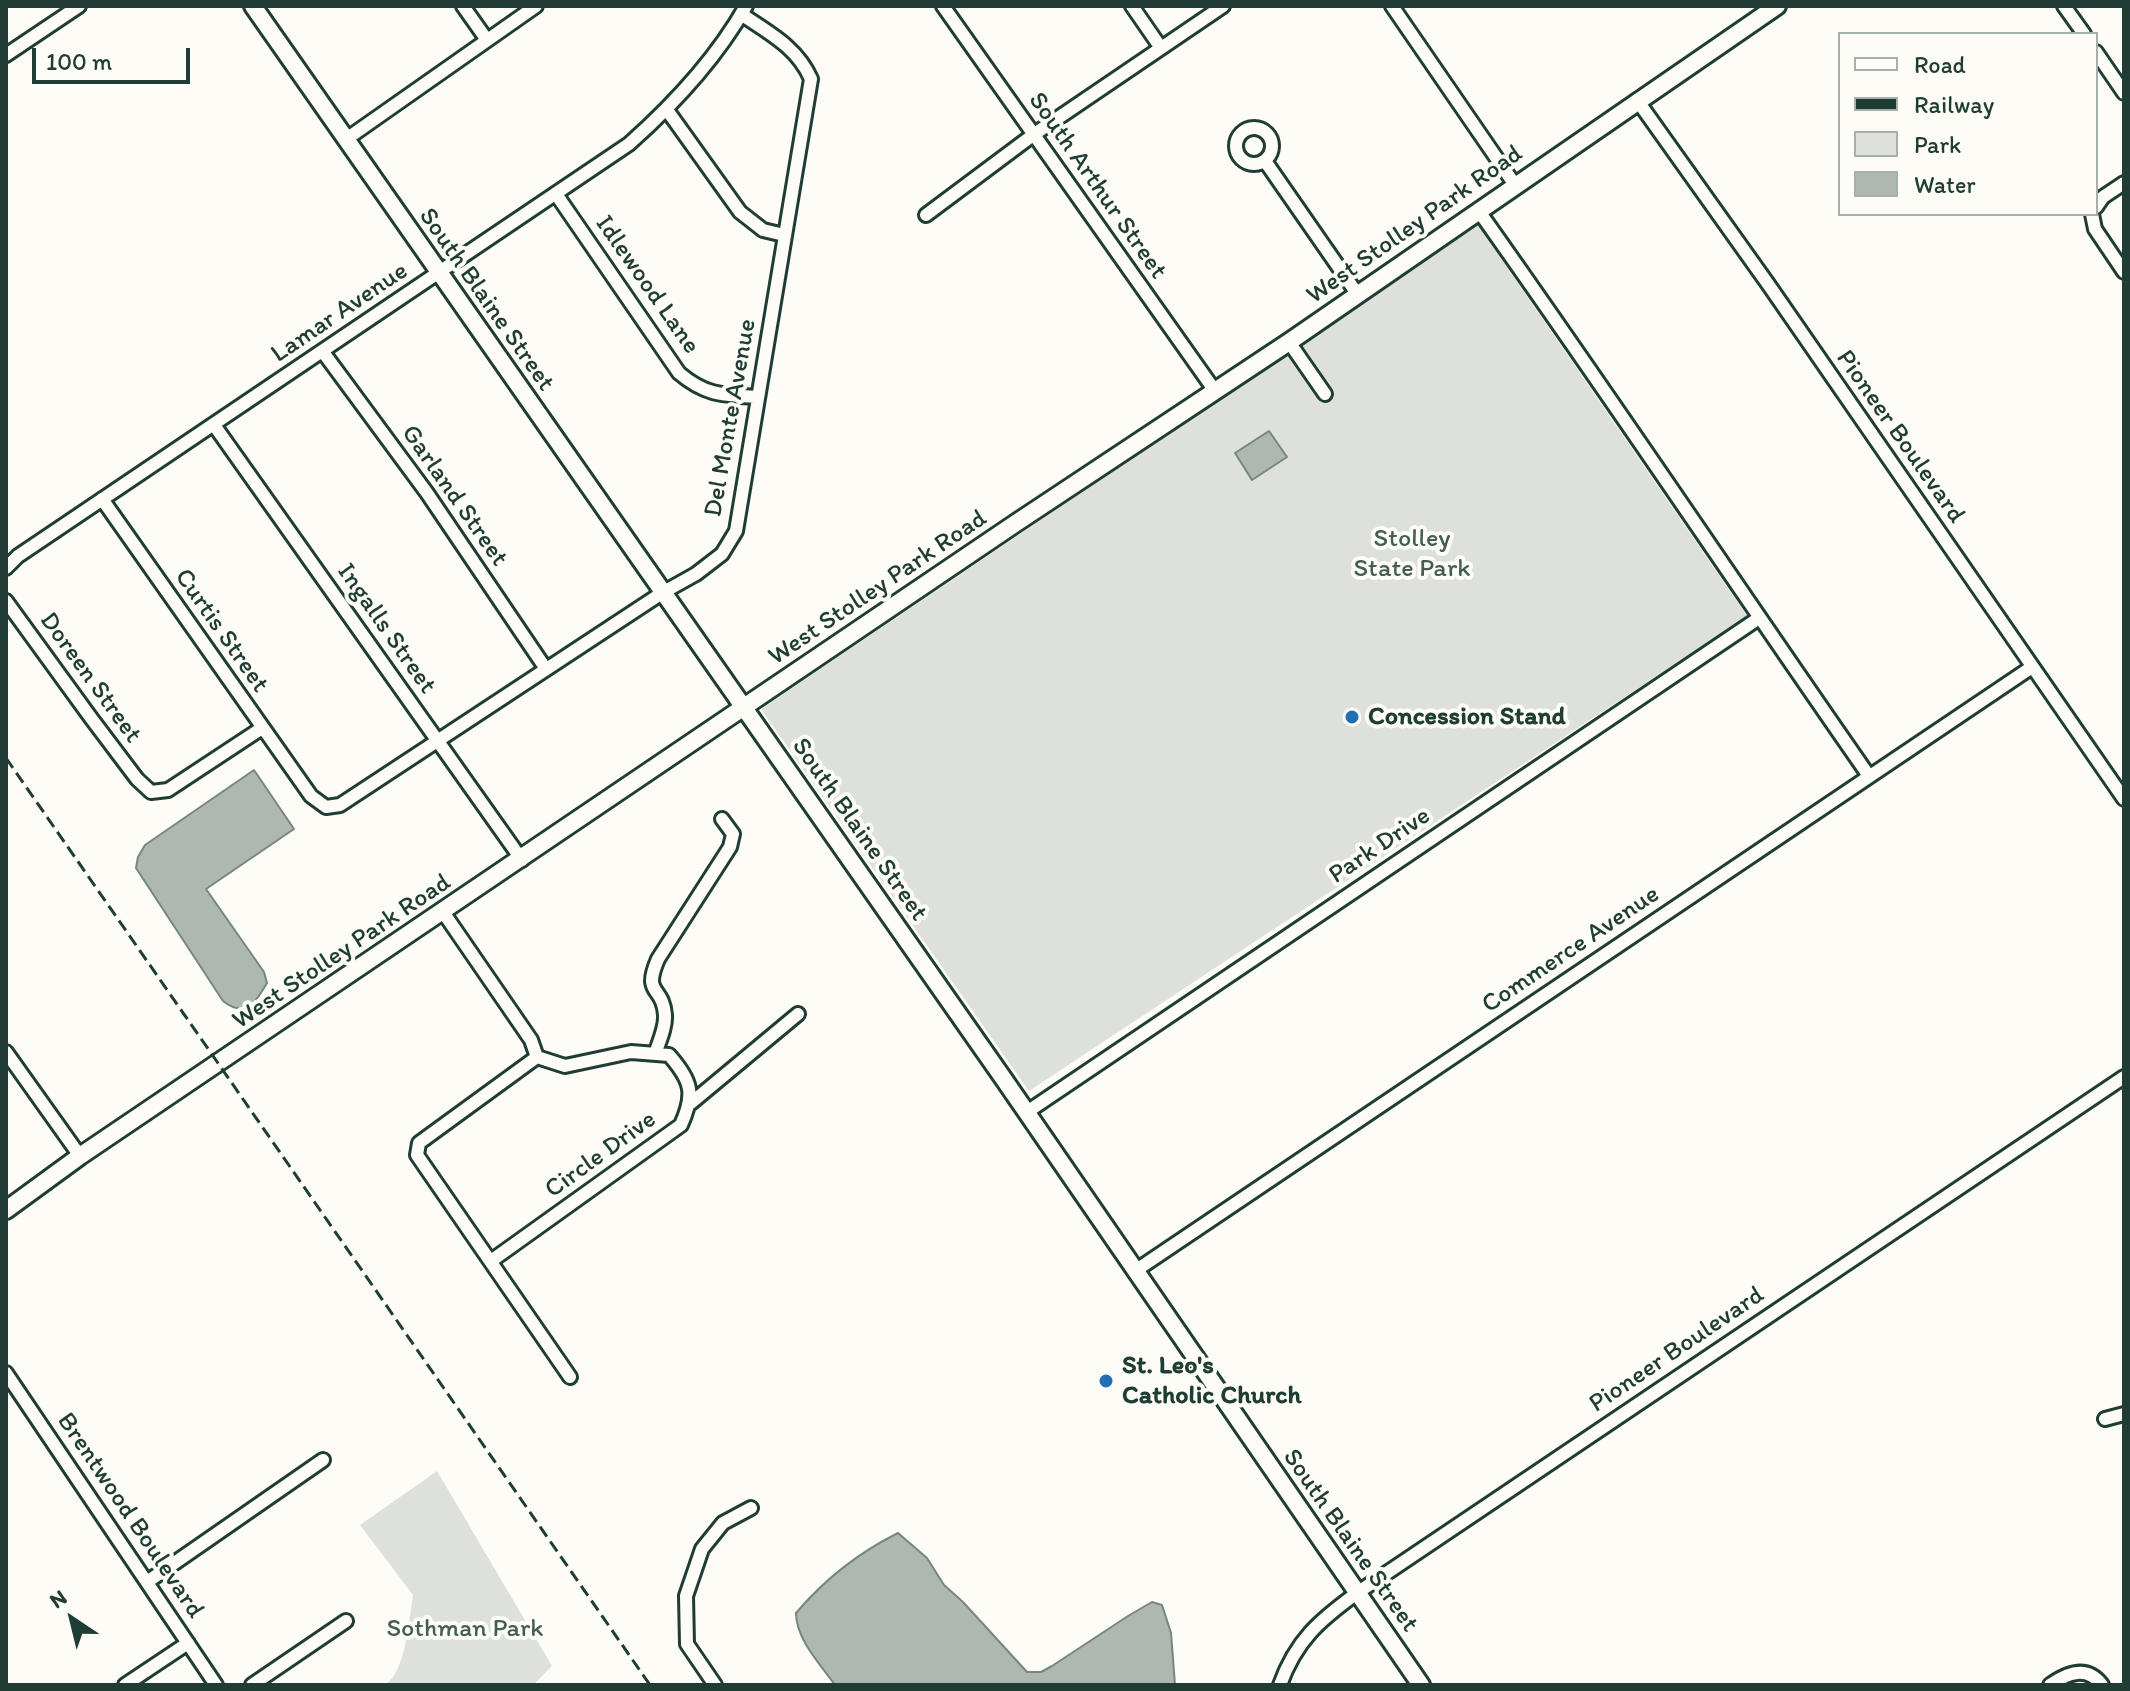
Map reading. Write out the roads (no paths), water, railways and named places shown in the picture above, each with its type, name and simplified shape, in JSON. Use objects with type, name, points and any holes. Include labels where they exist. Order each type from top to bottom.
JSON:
[{"type":"main road","name":"South Blaine Street","points":[[253,6],[1027,1112],[1421,1685]]},
{"type":"main road","name":"West Stolley Park Road","points":[[6,1210],[80,1156],[1289,342],[1777,6]]},
{"type":"street","points":[[6,55],[61,11],[79,6]]},
{"type":"street","points":[[463,6],[487,40]]},
{"type":"street","points":[[345,140],[536,6]]},
{"type":"street","name":"South Arthur Street","points":[[943,6],[1215,391]]},
{"type":"street","points":[[1132,6],[1161,48]]},
{"type":"street","points":[[926,215],[1033,135],[1223,6]]},
{"type":"street","points":[[1392,6],[1515,185]]},
{"type":"street","points":[[2083,6],[2067,10],[2083,32]]},
{"type":"street","name":"Lamar Avenue","points":[[6,568],[18,556],[629,144],[667,110],[712,58],[743,10]]},
{"type":"street","name":"Del Monte Avenue","points":[[305,787],[326,807],[340,805],[662,593],[696,574],[722,554],[736,531],[811,79],[804,62],[743,10]]},
{"type":"street","points":[[2098,55],[2124,93]]},
{"type":"street","name":"Pioneer Boulevard","points":[[1637,100],[2124,799]]},
{"type":"street","points":[[667,110],[748,220],[763,230],[784,235]]},
{"type":"street","points":[[1265,161],[1358,295]]},
{"type":"street","points":[[2098,206],[2103,197],[2124,183]]},
{"type":"street","name":"Idlewood Lane","points":[[556,194],[679,373],[696,387],[716,394],[758,397]]},
{"type":"street","points":[[1478,210],[1610,395],[1869,776]]},
{"type":"street","points":[[2093,216],[2095,229],[2124,272]]},
{"type":"street","points":[[1289,342],[1325,394]]},
{"type":"street","name":"Garland Street","points":[[323,352],[427,493],[546,669]]},
{"type":"street","name":"Ingalls Street","points":[[214,425],[522,860]]},
{"type":"street","name":"Curtis Street","points":[[102,499],[305,787]]},
{"type":"street","name":"Doreen Street","points":[[6,601],[139,781],[151,792],[168,790],[262,728]]},
{"type":"street","name":"Park Drive","points":[[1027,1112],[1759,618]]},
{"type":"street","name":"Commerce Avenue","points":[[1135,1271],[2032,667]]},
{"type":"street","points":[[537,1057],[565,1066],[631,1052],[655,1054],[666,1019],[651,977],[658,959],[730,847],[733,834],[722,819]]},
{"type":"street","points":[[443,912],[531,1040],[537,1057]]},
{"type":"street","points":[[691,1103],[798,1014]]},
{"type":"street","points":[[6,1052],[80,1156]]},
{"type":"street","name":"Circle Drive","points":[[491,1261],[681,1125],[691,1103],[689,1085],[669,1055],[655,1054]]},
{"type":"street","points":[[537,1057],[419,1143],[417,1155],[570,1377]]},
{"type":"street","name":"Pioneer Boulevard","points":[[1280,1685],[1298,1644],[1322,1618],[2124,1077]]},
{"type":"street","name":"Brentwood Boulevard","points":[[6,1373],[216,1685]]},
{"type":"street","points":[[2105,1419],[2124,1414]]},
{"type":"street","points":[[147,1582],[323,1460]]},
{"type":"street","points":[[715,1685],[687,1644],[686,1596],[702,1549],[723,1523],[751,1508]]},
{"type":"street","points":[[252,1685],[346,1621]]},
{"type":"street","points":[[125,1685],[188,1643]]},
{"type":"street","points":[[2050,1685],[2065,1675],[2083,1671],[2097,1678],[2102,1685]]},
{"type":"water","points":[[1269,431],[1287,457],[1252,480],[1235,453]]},
{"type":"water","points":[[254,770],[294,829],[206,889],[264,972],[267,983],[250,1006],[238,1008],[223,1001],[136,868],[145,845]]},
{"type":"water","points":[[898,1533],[927,1558],[944,1585],[1027,1672],[1041,1672],[1052,1666],[1152,1602],[1162,1605],[1171,1633],[1175,1685],[835,1685],[804,1642],[796,1613],[843,1568]]},
{"type":"railway","points":[[6,758],[650,1685]]},
{"type":"place","name":"Concession Stand","points":[[1352,717]]},
{"type":"place","name":"St. Leo's Catholic Church","points":[[1106,1381]]},
{"type":"park label","name":"Stolley State Park","points":[[1412,554]]},
{"type":"park label","name":"Sothman Park","points":[[465,1629]]}]
